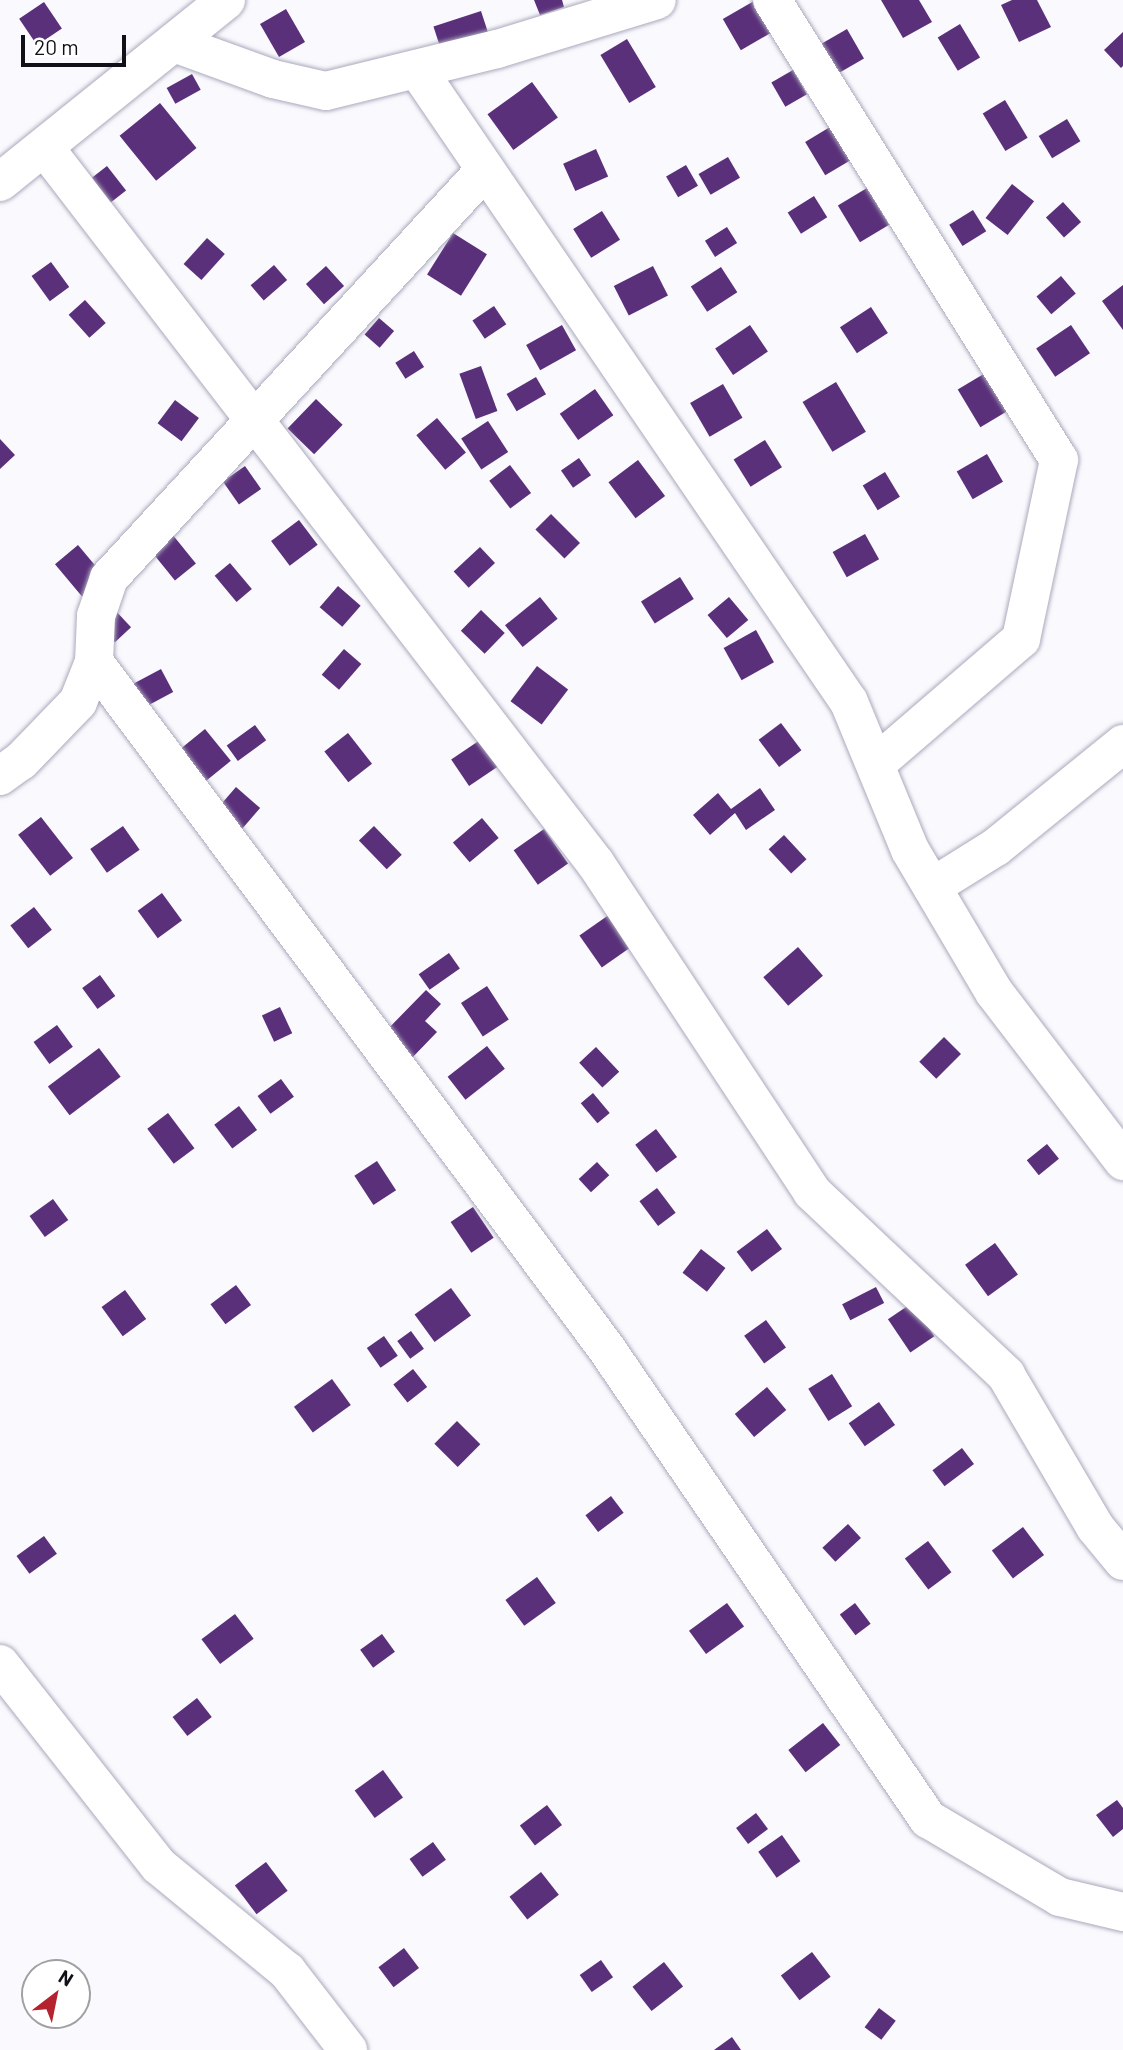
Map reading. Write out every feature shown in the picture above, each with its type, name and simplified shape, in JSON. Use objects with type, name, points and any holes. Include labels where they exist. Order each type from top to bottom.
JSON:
[{"type":"street","points":[[0,182],[226,0]]},
{"type":"street","points":[[174,43],[273,79],[326,91],[417,69],[657,0]]},
{"type":"street","points":[[772,0],[1059,460],[1021,639],[877,763]]},
{"type":"street","points":[[417,69],[849,702],[877,763],[910,850],[994,992],[1123,1161]]},
{"type":"street","points":[[45,148],[596,864],[813,1192],[1006,1375],[1095,1527],[1123,1561]]},
{"type":"street","points":[[0,776],[21,761],[78,702],[94,662],[96,616],[109,578],[485,170]]},
{"type":"street","points":[[94,662],[607,1348],[928,1819],[1060,1897],[1123,1912]]},
{"type":"street","points":[[932,887],[996,847],[1123,744]]},
{"type":"street","points":[[0,1664],[159,1866],[287,1971],[348,2050]]},
{"type":"building","points":[[534,0],[562,0],[564,7],[540,15]]},
{"type":"building","points":[[881,0],[919,0],[932,22],[903,38]]},
{"type":"building","points":[[1012,0],[1037,0],[1051,27],[1019,42],[1001,5]]},
{"type":"building","points":[[754,1],[772,32],[741,50],[723,19]]},
{"type":"building","points":[[44,2],[62,29],[37,45],[19,19]]},
{"type":"building","points":[[286,9],[305,42],[279,57],[260,24]]},
{"type":"building","points":[[481,11],[490,39],[442,54],[433,26]]},
{"type":"building","points":[[960,24],[980,57],[958,71],[938,37]]},
{"type":"building","points":[[847,29],[864,58],[837,74],[820,44]]},
{"type":"building","points":[[1123,32],[1123,66],[1121,68],[1104,50]]},
{"type":"building","points":[[627,39],[656,87],[629,103],[600,55]]},
{"type":"building","points":[[793,70],[807,94],[785,107],[771,82]]},
{"type":"building","points":[[192,74],[201,90],[175,104],[167,88]]},
{"type":"building","points":[[532,82],[558,118],[513,150],[488,114]]},
{"type":"building","points":[[1005,100],[1028,138],[1005,151],[983,113]]},
{"type":"building","points":[[160,103],[197,148],[156,181],[120,136]]},
{"type":"building","points":[[1067,119],[1080,141],[1052,158],[1039,136]]},
{"type":"building","points":[[830,127],[850,160],[825,175],[805,142]]},
{"type":"building","points":[[596,149],[608,176],[575,191],[563,164]]},
{"type":"building","points":[[728,157],[740,178],[711,195],[699,174]]},
{"type":"building","points":[[686,165],[698,186],[678,197],[666,176]]},
{"type":"building","points":[[107,166],[126,190],[102,210],[83,185]]},
{"type":"building","points":[[1012,184],[1034,201],[1008,235],[986,218]]},
{"type":"building","points":[[867,188],[889,225],[860,242],[838,206]]},
{"type":"building","points":[[814,196],[827,217],[801,234],[788,212]]},
{"type":"building","points":[[1063,202],[1081,222],[1064,237],[1046,217]]},
{"type":"building","points":[[973,210],[986,231],[963,246],[949,225]]},
{"type":"building","points":[[602,211],[620,240],[591,258],[573,229]]},
{"type":"building","points":[[727,227],[737,243],[715,257],[705,241]]},
{"type":"building","points":[[453,233],[487,254],[461,296],[427,275]]},
{"type":"building","points":[[207,238],[225,254],[201,280],[184,264]]},
{"type":"building","points":[[51,262],[69,287],[50,301],[32,276]]},
{"type":"building","points":[[274,265],[287,280],[264,300],[251,285]]},
{"type":"building","points":[[326,266],[344,286],[324,304],[306,284]]},
{"type":"building","points":[[653,266],[668,295],[629,315],[614,286]]},
{"type":"building","points":[[721,267],[737,292],[707,312],[691,287]]},
{"type":"building","points":[[1061,276],[1076,294],[1051,314],[1036,297]]},
{"type":"building","points":[[1123,285],[1123,330],[1102,301]]},
{"type":"building","points":[[85,300],[106,323],[89,338],[69,315]]},
{"type":"building","points":[[494,306],[506,324],[485,339],[472,321]]},
{"type":"building","points":[[871,307],[888,333],[857,353],[840,327]]},
{"type":"building","points":[[379,318],[394,331],[380,348],[365,335]]},
{"type":"building","points":[[562,325],[576,350],[540,370],[526,345]]},
{"type":"building","points":[[750,325],[768,352],[733,375],[715,348]]},
{"type":"building","points":[[1071,325],[1090,353],[1055,377],[1036,348]]},
{"type":"building","points":[[414,351],[424,367],[405,379],[395,363]]},
{"type":"building","points":[[481,366],[497,411],[476,419],[459,374]]},
{"type":"building","points":[[992,369],[1015,407],[980,427],[958,390]]},
{"type":"building","points":[[536,377],[546,394],[517,411],[507,394]]},
{"type":"building","points":[[836,382],[866,432],[832,452],[803,402]]},
{"type":"building","points":[[723,384],[742,418],[710,437],[690,403]]},
{"type":"building","points":[[595,389],[613,415],[578,440],[560,414]]},
{"type":"building","points":[[316,399],[343,425],[314,454],[288,428]]},
{"type":"building","points":[[175,400],[199,418],[182,441],[158,423]]},
{"type":"building","points":[[437,418],[466,452],[445,470],[416,435]]},
{"type":"building","points":[[488,421],[508,452],[481,469],[461,438]]},
{"type":"building","points":[[0,439],[15,455],[0,469]]},
{"type":"building","points":[[765,440],[782,467],[751,487],[734,460]]},
{"type":"building","points":[[987,454],[1003,482],[973,499],[957,472]]},
{"type":"building","points":[[579,458],[591,475],[573,488],[561,471]]},
{"type":"building","points":[[638,460],[665,496],[636,518],[608,482]]},
{"type":"building","points":[[510,465],[531,493],[510,509],[489,481]]},
{"type":"building","points":[[245,466],[261,489],[239,504],[223,481]]},
{"type":"building","points":[[885,472],[900,497],[878,510],[863,485]]},
{"type":"building","points":[[551,514],[580,543],[564,559],[535,530]]},
{"type":"building","points":[[299,520],[318,545],[290,566],[271,541]]},
{"type":"building","points":[[172,534],[196,564],[175,581],[151,551]]},
{"type":"building","points":[[865,534],[879,559],[847,577],[833,552]]},
{"type":"building","points":[[78,545],[105,577],[82,596],[55,564]]},
{"type":"building","points":[[480,547],[495,563],[469,588],[454,572]]},
{"type":"building","points":[[230,563],[252,589],[237,602],[215,576]]},
{"type":"building","points":[[680,577],[694,599],[655,623],[641,601]]},
{"type":"building","points":[[338,586],[361,606],[342,627],[320,607]]},
{"type":"building","points":[[540,597],[558,619],[523,647],[505,625]]},
{"type":"building","points":[[729,597],[748,620],[727,638],[708,615]]},
{"type":"building","points":[[114,609],[131,627],[115,642],[98,624]]},
{"type":"building","points":[[481,610],[505,633],[485,654],[461,631]]},
{"type":"building","points":[[756,630],[774,662],[742,680],[724,648]]},
{"type":"building","points":[[344,649],[361,664],[339,690],[322,675]]},
{"type":"building","points":[[537,666],[568,689],[542,725],[511,701]]},
{"type":"building","points":[[161,669],[173,692],[142,708],[130,685]]},
{"type":"building","points":[[781,723],[801,750],[779,767],[759,740]]},
{"type":"building","points":[[255,725],[266,740],[238,761],[227,746]]},
{"type":"building","points":[[205,729],[231,761],[193,791],[168,759]]},
{"type":"building","points":[[348,733],[372,764],[348,782],[324,751]]},
{"type":"building","points":[[486,736],[504,763],[469,786],[451,759]]},
{"type":"building","points":[[236,787],[260,808],[240,831],[216,810]]},
{"type":"building","points":[[760,788],[775,810],[746,830],[735,813],[710,835],[693,815],[718,793],[731,809]]},
{"type":"building","points":[[41,817],[73,858],[50,876],[18,835]]},
{"type":"building","points":[[482,818],[499,838],[470,862],[453,842]]},
{"type":"building","points":[[123,826],[140,850],[107,873],[90,849]]},
{"type":"building","points":[[374,826],[402,855],[387,869],[359,841]]},
{"type":"building","points":[[544,829],[568,863],[538,885],[514,850]]},
{"type":"building","points":[[784,835],[807,859],[791,873],[769,849]]},
{"type":"building","points":[[162,893],[182,921],[158,938],[138,911]]},
{"type":"building","points":[[34,907],[52,930],[28,948],[10,925]]},
{"type":"building","points":[[613,912],[635,944],[602,967],[579,936]]},
{"type":"building","points":[[798,947],[823,976],[788,1006],[763,977]]},
{"type":"building","points":[[449,953],[460,969],[430,990],[419,974]]},
{"type":"building","points":[[100,975],[115,996],[97,1009],[82,988]]},
{"type":"building","points":[[487,986],[509,1020],[483,1036],[461,1003]]},
{"type":"building","points":[[426,990],[441,1004],[425,1021],[437,1032],[409,1061],[382,1035]]},
{"type":"building","points":[[280,1007],[292,1033],[274,1042],[262,1015]]},
{"type":"building","points":[[57,1025],[73,1047],[49,1064],[34,1042]]},
{"type":"building","points":[[944,1037],[961,1054],[936,1079],[919,1062]]},
{"type":"building","points":[[487,1046],[505,1069],[465,1100],[448,1077]]},
{"type":"building","points":[[596,1047],[619,1072],[602,1088],[579,1063]]},
{"type":"building","points":[[99,1048],[121,1077],[70,1115],[48,1087]]},
{"type":"building","points":[[281,1079],[294,1097],[270,1114],[258,1096]]},
{"type":"building","points":[[593,1093],[610,1113],[597,1123],[581,1103]]},
{"type":"building","points":[[239,1106],[257,1130],[232,1149],[214,1125]]},
{"type":"building","points":[[168,1113],[194,1148],[174,1164],[147,1129]]},
{"type":"building","points":[[656,1129],[677,1157],[656,1173],[635,1145]]},
{"type":"building","points":[[1047,1144],[1059,1159],[1039,1175],[1027,1160]]},
{"type":"building","points":[[377,1161],[396,1190],[373,1205],[354,1176]]},
{"type":"building","points":[[597,1162],[609,1175],[591,1192],[579,1179]]},
{"type":"building","points":[[657,1188],[676,1213],[658,1226],[639,1201]]},
{"type":"building","points":[[53,1199],[68,1220],[45,1237],[30,1216]]},
{"type":"building","points":[[473,1207],[494,1238],[471,1253],[451,1222]]},
{"type":"building","points":[[767,1229],[782,1249],[752,1272],[737,1252]]},
{"type":"building","points":[[995,1243],[1018,1275],[988,1296],[965,1265]]},
{"type":"building","points":[[701,1249],[725,1268],[707,1292],[683,1273]]},
{"type":"building","points":[[236,1285],[251,1305],[225,1324],[210,1304]]},
{"type":"building","points":[[876,1287],[884,1303],[850,1320],[842,1304]]},
{"type":"building","points":[[451,1288],[471,1316],[435,1342],[415,1314]]},
{"type":"building","points":[[125,1290],[146,1319],[123,1336],[102,1307]]},
{"type":"building","points":[[912,1303],[934,1336],[910,1352],[888,1319]]},
{"type":"building","points":[[766,1320],[786,1348],[764,1363],[744,1336]]},
{"type":"building","points":[[411,1331],[424,1349],[410,1359],[397,1341]]},
{"type":"building","points":[[384,1336],[398,1356],[381,1368],[367,1348]]},
{"type":"building","points":[[413,1369],[427,1387],[407,1403],[393,1384]]},
{"type":"building","points":[[832,1374],[852,1406],[828,1421],[808,1389]]},
{"type":"building","points":[[332,1379],[351,1405],[313,1433],[294,1407]]},
{"type":"building","points":[[767,1387],[786,1410],[754,1437],[735,1414]]},
{"type":"building","points":[[879,1402],[895,1425],[865,1446],[849,1423]]},
{"type":"building","points":[[457,1421],[480,1444],[458,1467],[434,1444]]},
{"type":"building","points":[[962,1448],[974,1464],[944,1486],[932,1470]]},
{"type":"building","points":[[611,1496],[624,1513],[598,1532],[585,1515]]},
{"type":"building","points":[[848,1524],[861,1538],[835,1562],[822,1548]]},
{"type":"building","points":[[1023,1527],[1044,1555],[1013,1578],[992,1550]]},
{"type":"building","points":[[44,1536],[57,1554],[29,1574],[16,1556]]},
{"type":"building","points":[[928,1541],[951,1572],[928,1590],[905,1558]]},
{"type":"building","points":[[537,1577],[556,1603],[524,1626],[505,1600]]},
{"type":"building","points":[[727,1603],[744,1626],[706,1654],[689,1631]]},
{"type":"building","points":[[855,1603],[871,1624],[855,1635],[840,1614]]},
{"type":"building","points":[[235,1614],[254,1639],[220,1664],[201,1639]]},
{"type":"building","points":[[382,1634],[395,1652],[373,1668],[360,1650]]},
{"type":"building","points":[[197,1698],[212,1717],[187,1736],[173,1717]]},
{"type":"building","points":[[823,1723],[840,1745],[806,1772],[788,1750]]},
{"type":"building","points":[[383,1770],[403,1798],[375,1818],[355,1791]]},
{"type":"building","points":[[1117,1800],[1123,1808],[1123,1829],[1113,1837],[1096,1815]]},
{"type":"building","points":[[547,1805],[562,1825],[535,1845],[520,1825]]},
{"type":"building","points":[[756,1813],[768,1829],[748,1844],[736,1828]]},
{"type":"building","points":[[782,1835],[800,1861],[777,1878],[758,1852]]},
{"type":"building","points":[[433,1842],[446,1860],[422,1877],[410,1859]]},
{"type":"building","points":[[266,1862],[288,1891],[257,1914],[235,1885]]},
{"type":"building","points":[[541,1872],[559,1895],[527,1919],[509,1897]]},
{"type":"building","points":[[404,1948],[419,1968],[393,1987],[378,1967]]},
{"type":"building","points":[[812,1952],[831,1977],[800,2000],[781,1975]]},
{"type":"building","points":[[601,1960],[613,1977],[592,1992],[580,1975]]},
{"type":"building","points":[[664,1962],[683,1986],[652,2011],[632,1987]]},
{"type":"building","points":[[879,2008],[896,2021],[881,2040],[865,2027]]},
{"type":"building","points":[[732,2037],[741,2050],[714,2050]]}]
